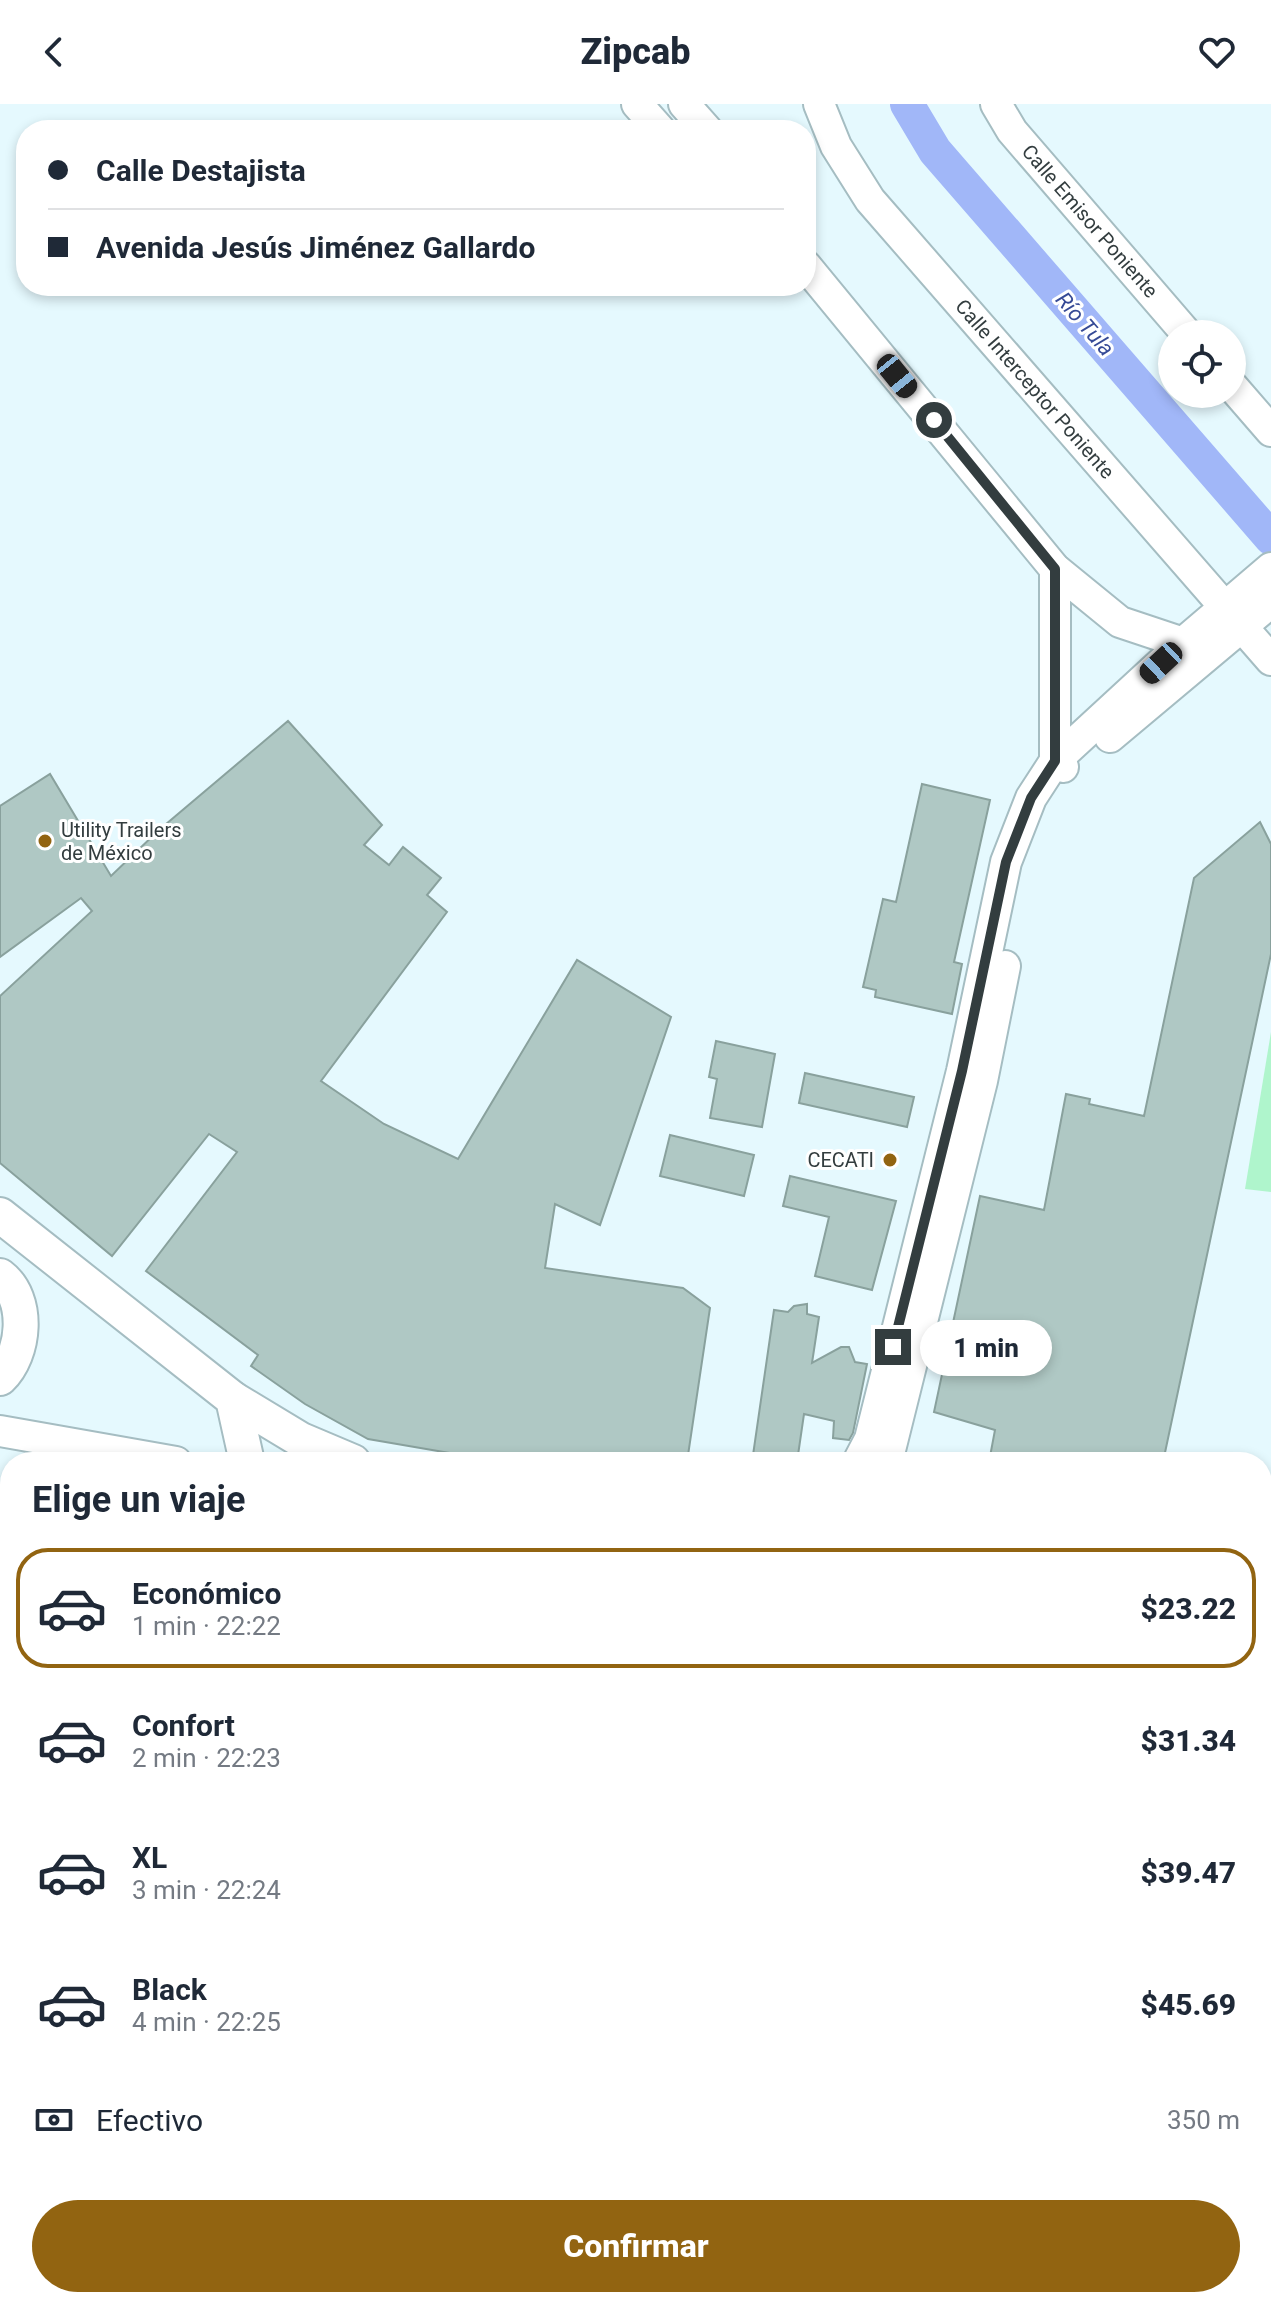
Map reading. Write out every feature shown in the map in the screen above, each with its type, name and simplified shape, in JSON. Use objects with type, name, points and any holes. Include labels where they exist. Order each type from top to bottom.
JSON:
[{"type":"main road","points":[[637,104],[651,120]]},
{"type":"main road","points":[[684,104],[698,120]]},
{"type":"main road","name":"Calle Interceptor Poniente","points":[[819,104],[836,146],[870,200],[1248,609],[1271,660]]},
{"type":"main road","name":"Calle Emisor Poniente","points":[[996,104],[1012,131],[1175,320]]},
{"type":"main road","points":[[816,278],[1055,569],[1120,622],[1191,652]]},
{"type":"main road","points":[[1246,402],[1271,431]]},
{"type":"main road","points":[[1062,766],[1191,652],[1248,609],[1271,568]]},
{"type":"main road","points":[[863,1452],[870,1439],[972,1076],[1025,865],[1062,766],[1055,569]]},
{"type":"main road","points":[[889,1452],[972,1076]]},
{"type":"main road","points":[[0,1215],[233,1399],[301,1440],[329,1452]]},
{"type":"main road","points":[[0,1276],[19,1310],[22,1343],[9,1369],[0,1378]]},
{"type":"main road","points":[[233,1399],[245,1452]]},
{"type":"main road","points":[[0,1431],[119,1452]]},
{"type":"green space","points":[[1271,1032],[1271,1192],[1245,1189]]},
{"type":"building","points":[[288,721],[382,825],[364,845],[389,865],[403,847],[441,878],[427,895],[447,912],[321,1081],[384,1124],[458,1159],[577,960],[671,1017],[600,1225],[555,1204],[545,1268],[683,1288],[710,1308],[688,1452],[444,1452],[368,1439],[305,1404],[251,1366],[258,1355],[146,1271],[237,1152],[209,1134],[112,1256],[0,1163],[0,996],[92,911],[81,898],[0,957],[0,806],[50,774],[111,876],[159,830]]},
{"type":"building","points":[[922,784],[990,800],[954,962],[962,964],[952,1014],[875,997],[876,990],[863,987],[883,899],[896,902]]},
{"type":"building","points":[[1260,822],[1271,844],[1271,954],[1165,1452],[991,1452],[995,1430],[934,1412],[980,1196],[1044,1210],[1066,1094],[1090,1099],[1089,1104],[1144,1116],[1194,878]]},
{"type":"building","points":[[716,1041],[775,1054],[762,1127],[710,1118],[717,1079],[709,1077]]},
{"type":"building","points":[[805,1073],[914,1097],[907,1127],[799,1103]]},
{"type":"building","points":[[670,1135],[754,1155],[744,1196],[660,1176]]},
{"type":"building","points":[[790,1176],[896,1201],[872,1290],[815,1276],[829,1217],[783,1206]]},
{"type":"building","points":[[807,1304],[807,1314],[819,1317],[812,1363],[841,1347],[849,1347],[855,1362],[867,1364],[853,1433],[849,1440],[833,1438],[834,1421],[804,1414],[798,1452],[753,1452],[774,1310],[788,1312],[794,1306]]},
{"type":"waterway","name":"Río Tula","points":[[907,104],[935,151],[1271,538]]},
{"type":"place","name":"Utility Trailers de México","points":[[45,841]]},
{"type":"place","name":"CECATI","points":[[890,1160]]},
{"type":"route","points":[[893,1347],[962,1071],[1006,862],[1031,798],[1055,761],[1055,569],[934,420]]}]
